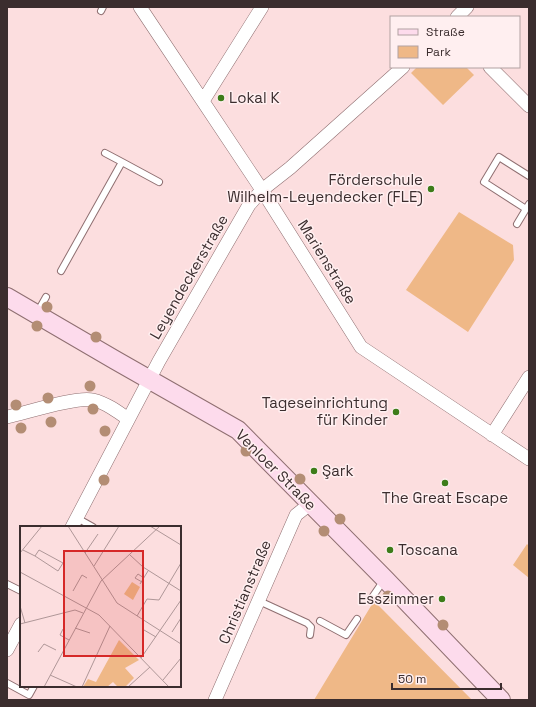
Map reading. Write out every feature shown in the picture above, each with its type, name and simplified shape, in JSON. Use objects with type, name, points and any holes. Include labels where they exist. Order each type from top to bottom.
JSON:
[{"type":"main road","name":"Venloer Straße","points":[[7,297],[238,430],[385,579],[501,700]]},
{"type":"street","points":[[203,101],[262,7]]},
{"type":"street","points":[[458,16],[467,7]]},
{"type":"street","name":"Marienstraße","points":[[143,9],[262,190],[362,347],[492,436],[529,459]]},
{"type":"street","name":"Leyendeckerstraße","points":[[74,522],[150,379],[249,205],[262,190],[290,168],[402,68]]},
{"type":"street","points":[[491,68],[529,106]]},
{"type":"street","points":[[492,436],[529,377]]},
{"type":"street","points":[[7,417],[78,400],[91,399],[104,403],[128,419]]},
{"type":"street","name":"Christianstraße","points":[[215,700],[296,515],[310,503]]},
{"type":"street","points":[[7,650],[20,626]]},
{"type":"lane","points":[[105,154],[159,182]]},
{"type":"lane","points":[[517,224],[528,206],[484,182],[499,157],[529,176]]},
{"type":"lane","points":[[61,271],[122,162]]},
{"type":"lane","points":[[36,314],[46,297]]},
{"type":"lane","points":[[74,522],[88,526]]},
{"type":"lane","points":[[371,599],[385,579]]},
{"type":"lane","points":[[7,584],[20,591]]},
{"type":"lane","points":[[259,601],[307,623],[311,627],[310,635]]},
{"type":"lane","points":[[320,621],[346,635],[357,619]]},
{"type":"lane","points":[[7,683],[28,698],[34,687]]},
{"type":"green space","points":[[416,68],[467,68],[474,75],[443,105],[411,73]]},
{"type":"green space","points":[[459,212],[513,245],[514,260],[468,332],[406,290]]},
{"type":"green space","points":[[527,544],[529,546],[529,578],[513,565]]},
{"type":"green space","points":[[374,601],[383,610],[472,700],[314,700]]},
{"type":"place","name":"Lokal K","points":[[221,98]]},
{"type":"place","name":"Förderschule Wilhelm-Leyendecker (FLE)","points":[[431,189]]},
{"type":"place","name":"Tageseinrichtung für Kinder","points":[[396,412]]},
{"type":"place","name":"Şark","points":[[314,471]]},
{"type":"place","name":"The Great Escape","points":[[445,483]]},
{"type":"place","name":"Toscana","points":[[390,550]]},
{"type":"place","name":"Esszimmer","points":[[442,599]]}]
